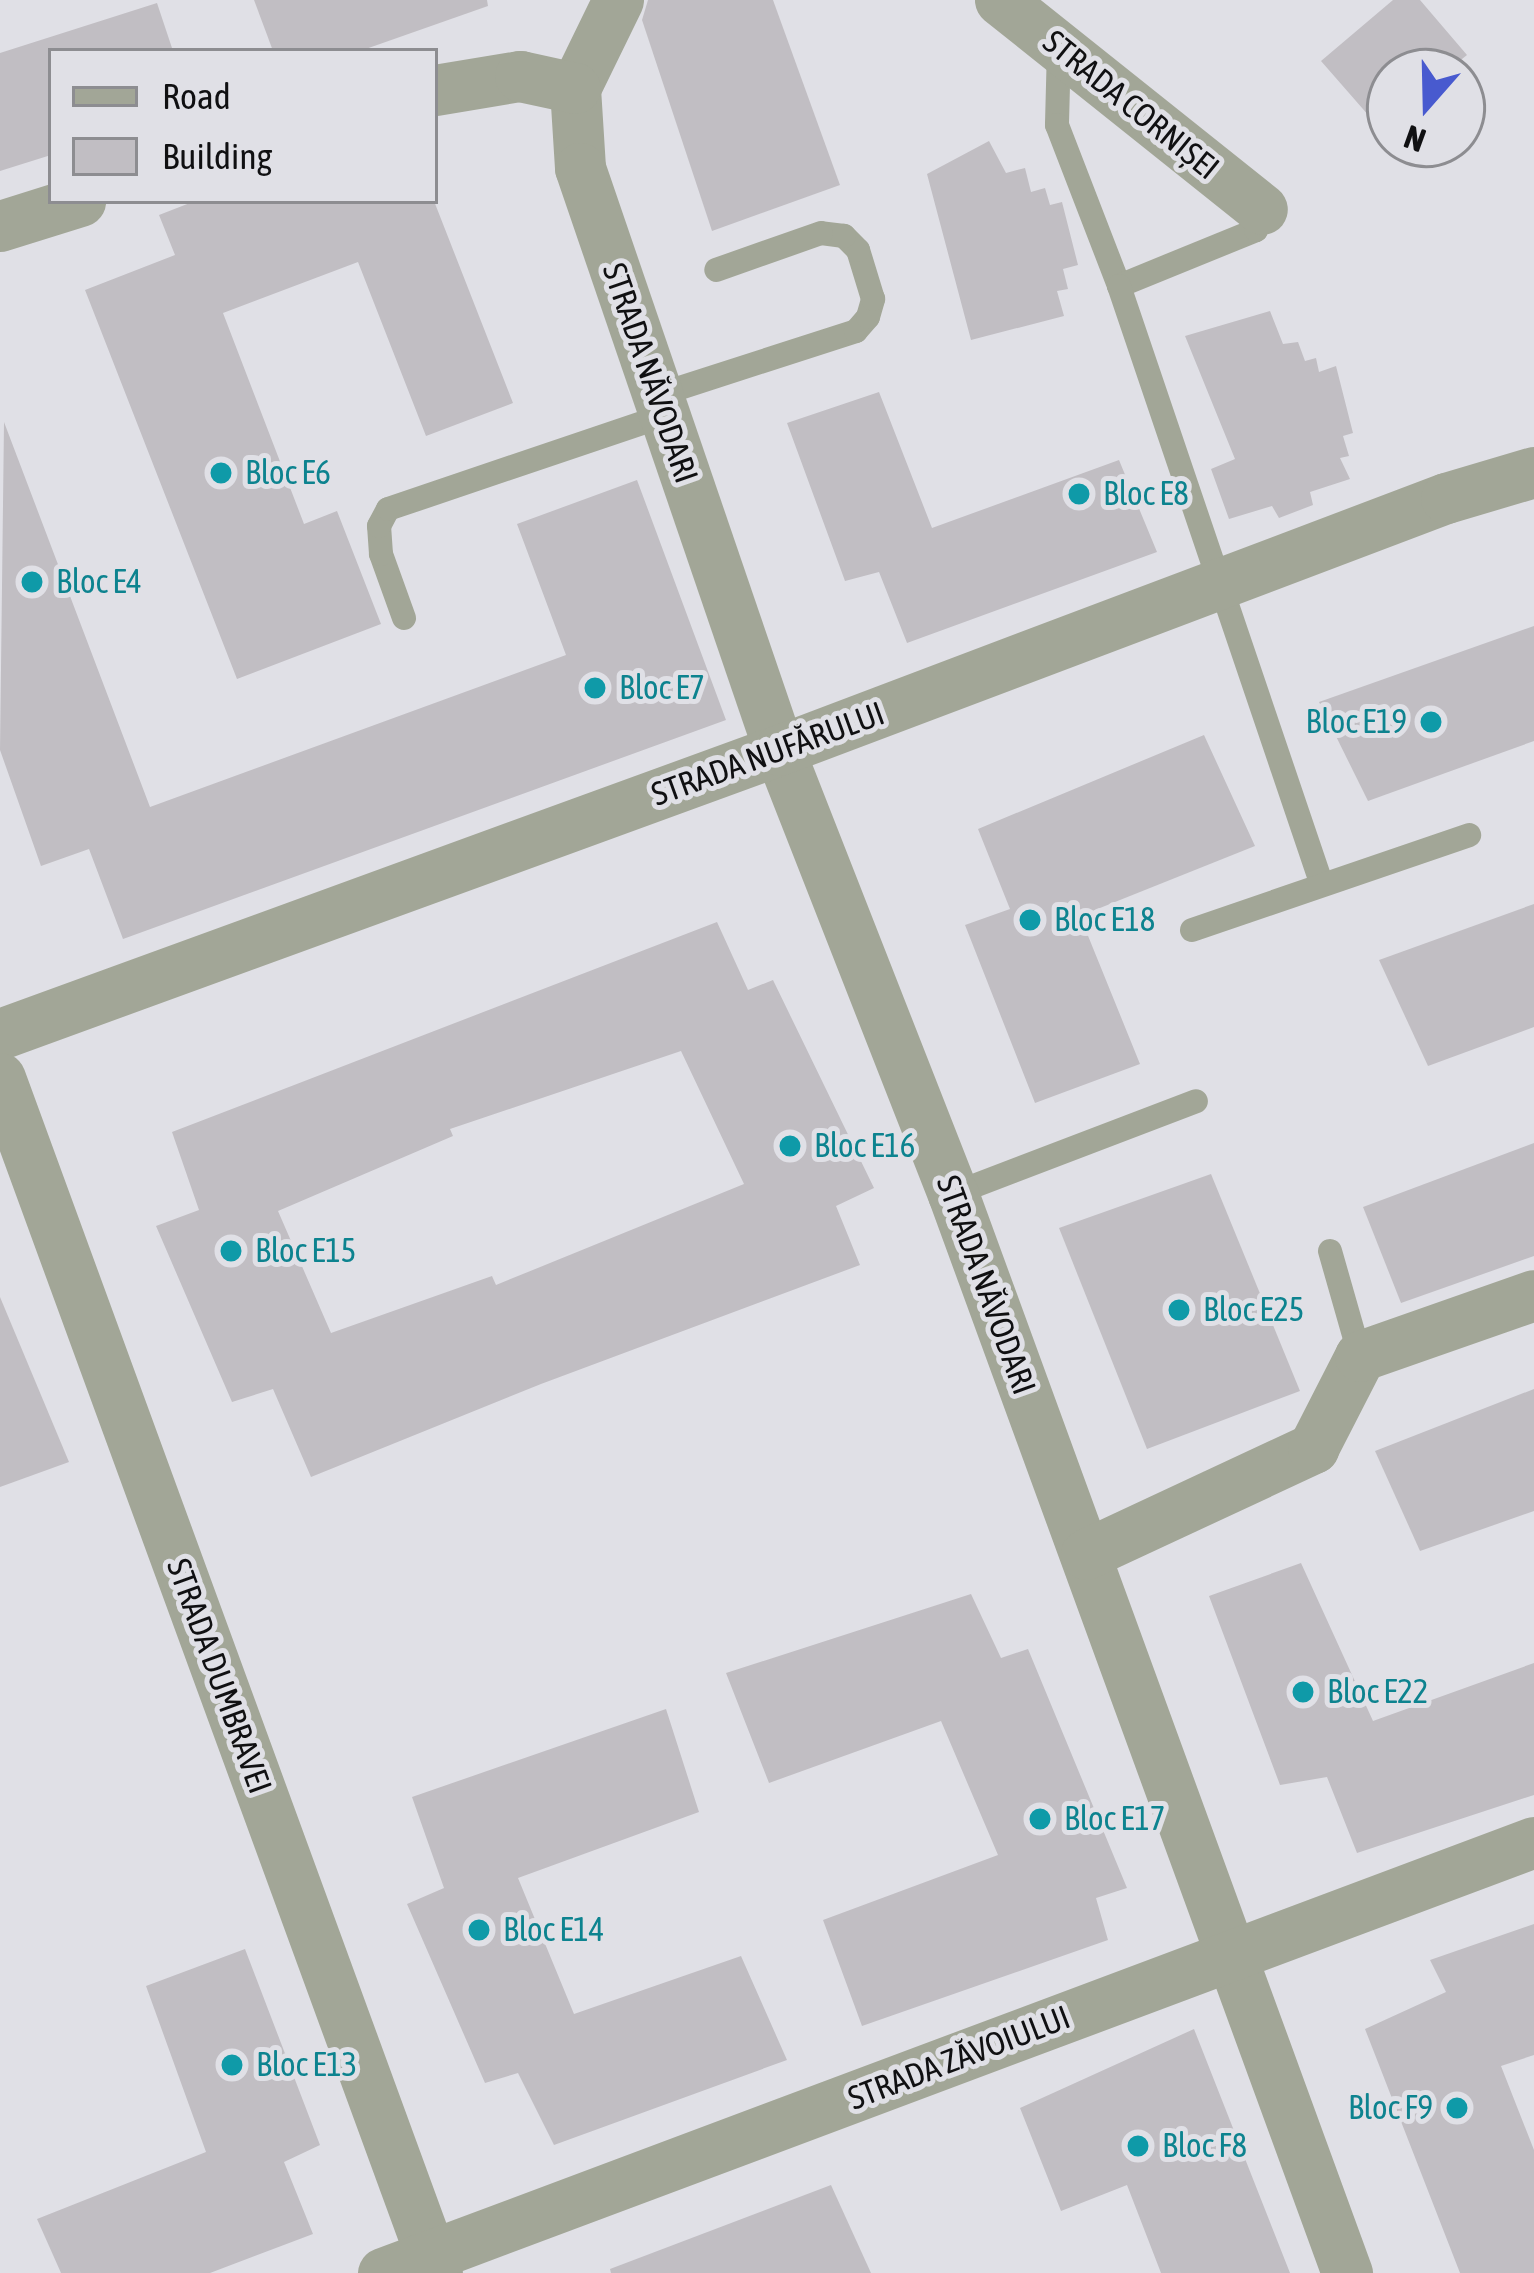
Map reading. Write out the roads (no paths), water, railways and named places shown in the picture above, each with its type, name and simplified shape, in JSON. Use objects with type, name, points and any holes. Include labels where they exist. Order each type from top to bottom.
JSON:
[{"type":"street","name":"STRADA CORNIȘEI","points":[[1000,0],[1262,209]]},
{"type":"street","name":"STRADA NĂVODARI","points":[[606,8],[574,88],[580,168],[779,750],[953,1194],[1347,2273]]},
{"type":"street","points":[[438,90],[520,76],[574,88]]},
{"type":"street","points":[[0,226],[70,204]]},
{"type":"street","name":"STRADA NUFĂRULUI","points":[[0,1034],[779,750],[1446,498],[1534,472]]},
{"type":"street","name":"STRADA DUMBRAVEI","points":[[0,1078],[434,2264]]},
{"type":"street","points":[[1086,1553],[1313,1448],[1360,1355],[1534,1295]]},
{"type":"street","name":"STRADA ZĂVOIULUI","points":[[383,2273],[434,2264],[1534,1842]]},
{"type":"lane","points":[[1059,47],[1057,125],[1119,286],[1322,885]]},
{"type":"lane","points":[[1119,286],[1256,230],[1262,209]]},
{"type":"lane","points":[[404,618],[381,554],[379,526],[388,508],[856,332],[868,317],[873,298],[858,250],[844,236],[821,233],[716,270]]},
{"type":"lane","points":[[1192,930],[1469,835]]},
{"type":"lane","points":[[953,1194],[1196,1101]]},
{"type":"lane","points":[[1330,1251],[1360,1355]]},
{"type":"place","name":"Bloc E6","points":[[221,473]]},
{"type":"place","name":"Bloc E8","points":[[1079,494]]},
{"type":"place","name":"Bloc E4","points":[[32,582]]},
{"type":"place","name":"Bloc E7","points":[[595,688]]},
{"type":"place","name":"Bloc E19","points":[[1431,722]]},
{"type":"place","name":"Bloc E18","points":[[1030,920]]},
{"type":"place","name":"Bloc E16","points":[[790,1146]]},
{"type":"place","name":"Bloc E15","points":[[231,1251]]},
{"type":"place","name":"Bloc E25","points":[[1179,1310]]},
{"type":"place","name":"Bloc E22","points":[[1303,1692]]},
{"type":"place","name":"Bloc E17","points":[[1040,1819]]},
{"type":"place","name":"Bloc E14","points":[[479,1930]]},
{"type":"place","name":"Bloc E13","points":[[232,2065]]},
{"type":"place","name":"Bloc F9","points":[[1457,2108]]},
{"type":"place","name":"Bloc F8","points":[[1138,2146]]}]
